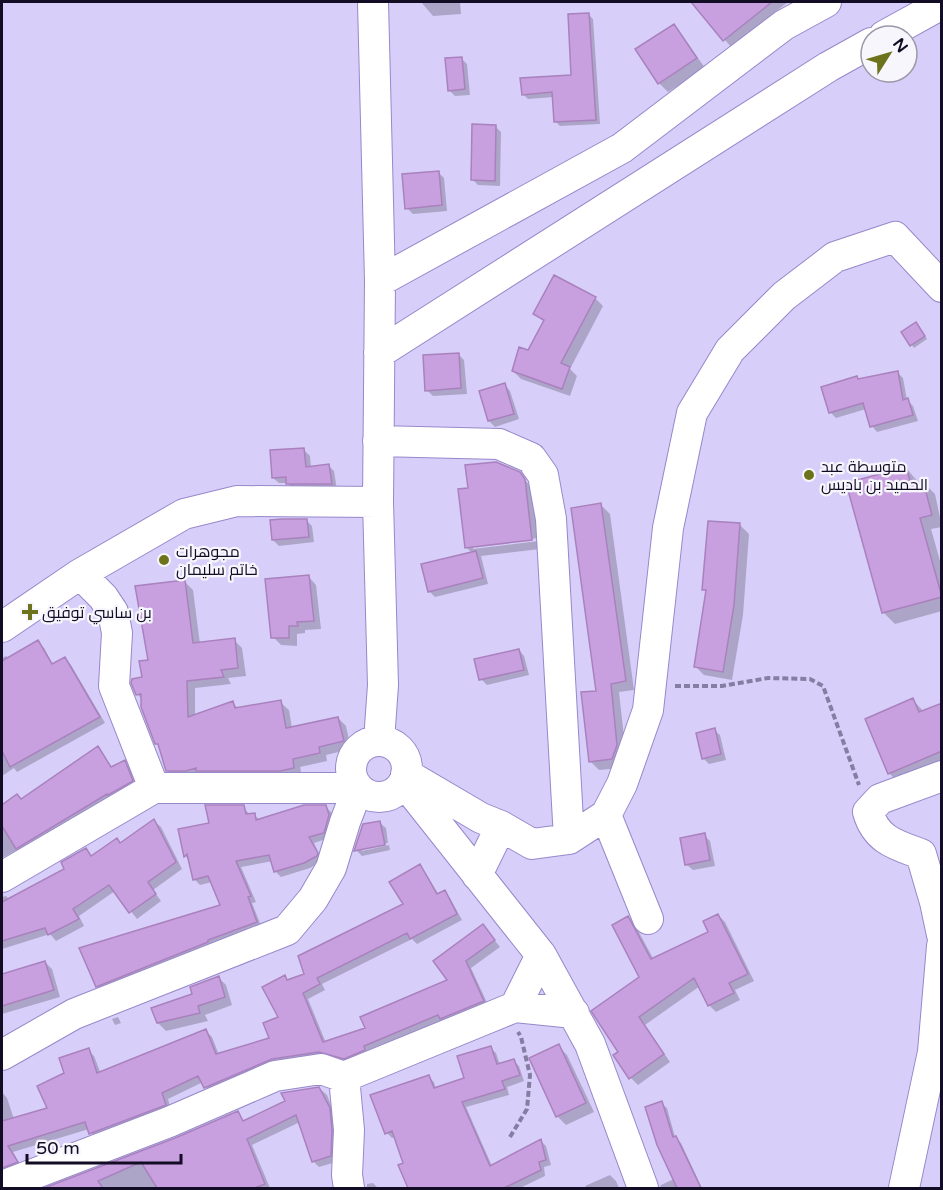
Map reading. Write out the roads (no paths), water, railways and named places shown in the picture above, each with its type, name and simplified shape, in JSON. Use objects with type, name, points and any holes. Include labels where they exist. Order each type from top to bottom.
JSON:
[{"type":"street","points":[[372,2],[380,281],[378,502],[383,685],[379,741]]},
{"type":"street","points":[[380,281],[622,148],[784,25],[826,2]]},
{"type":"street","points":[[906,24],[942,4]]},
{"type":"street","points":[[379,354],[828,67],[859,50]]},
{"type":"street","points":[[405,778],[532,844],[568,839],[606,815],[626,774],[648,710],[668,528],[692,413],[730,350],[784,296],[835,257],[895,237],[940,289]]},
{"type":"street","points":[[378,441],[499,444],[531,458],[543,475],[550,519],[568,839]]},
{"type":"street","points":[[2,627],[80,574],[184,514],[237,501],[378,502]]},
{"type":"street","points":[[80,574],[103,597],[113,612],[117,633],[114,686],[154,788]]},
{"type":"street","points":[[370,742],[389,743],[403,755],[406,764],[405,778],[393,793],[386,796],[370,796],[358,788],[353,779],[352,761],[362,746],[370,742]]},
{"type":"street","points":[[942,776],[880,799],[868,812],[872,825],[890,843],[931,852],[935,902],[942,935]]},
{"type":"street","points":[[405,778],[477,875],[541,955],[590,1044],[643,1188]]},
{"type":"street","points":[[2,877],[154,788],[358,788]]},
{"type":"street","points":[[2,1055],[74,1014],[287,930],[313,899],[331,868],[358,788]]},
{"type":"street","points":[[606,815],[648,919]]},
{"type":"street","points":[[477,875],[501,826]]},
{"type":"street","points":[[904,1188],[933,1052],[942,946]]},
{"type":"street","points":[[510,1009],[541,955]]},
{"type":"street","points":[[2,1186],[169,1122],[275,1076],[321,1068],[344,1077],[510,1009],[574,1013]]},
{"type":"street","points":[[344,1077],[349,1130],[347,1174],[349,1188]]},
{"type":"place","name":"متوسطة عبد الحميد بن باديس","points":[[809,475]]},
{"type":"place","name":"مجوهرات خاتم سليمان","points":[[164,560]]},
{"type":"place","name":"بن ساسي توفيق","points":[[30,612]]}]
